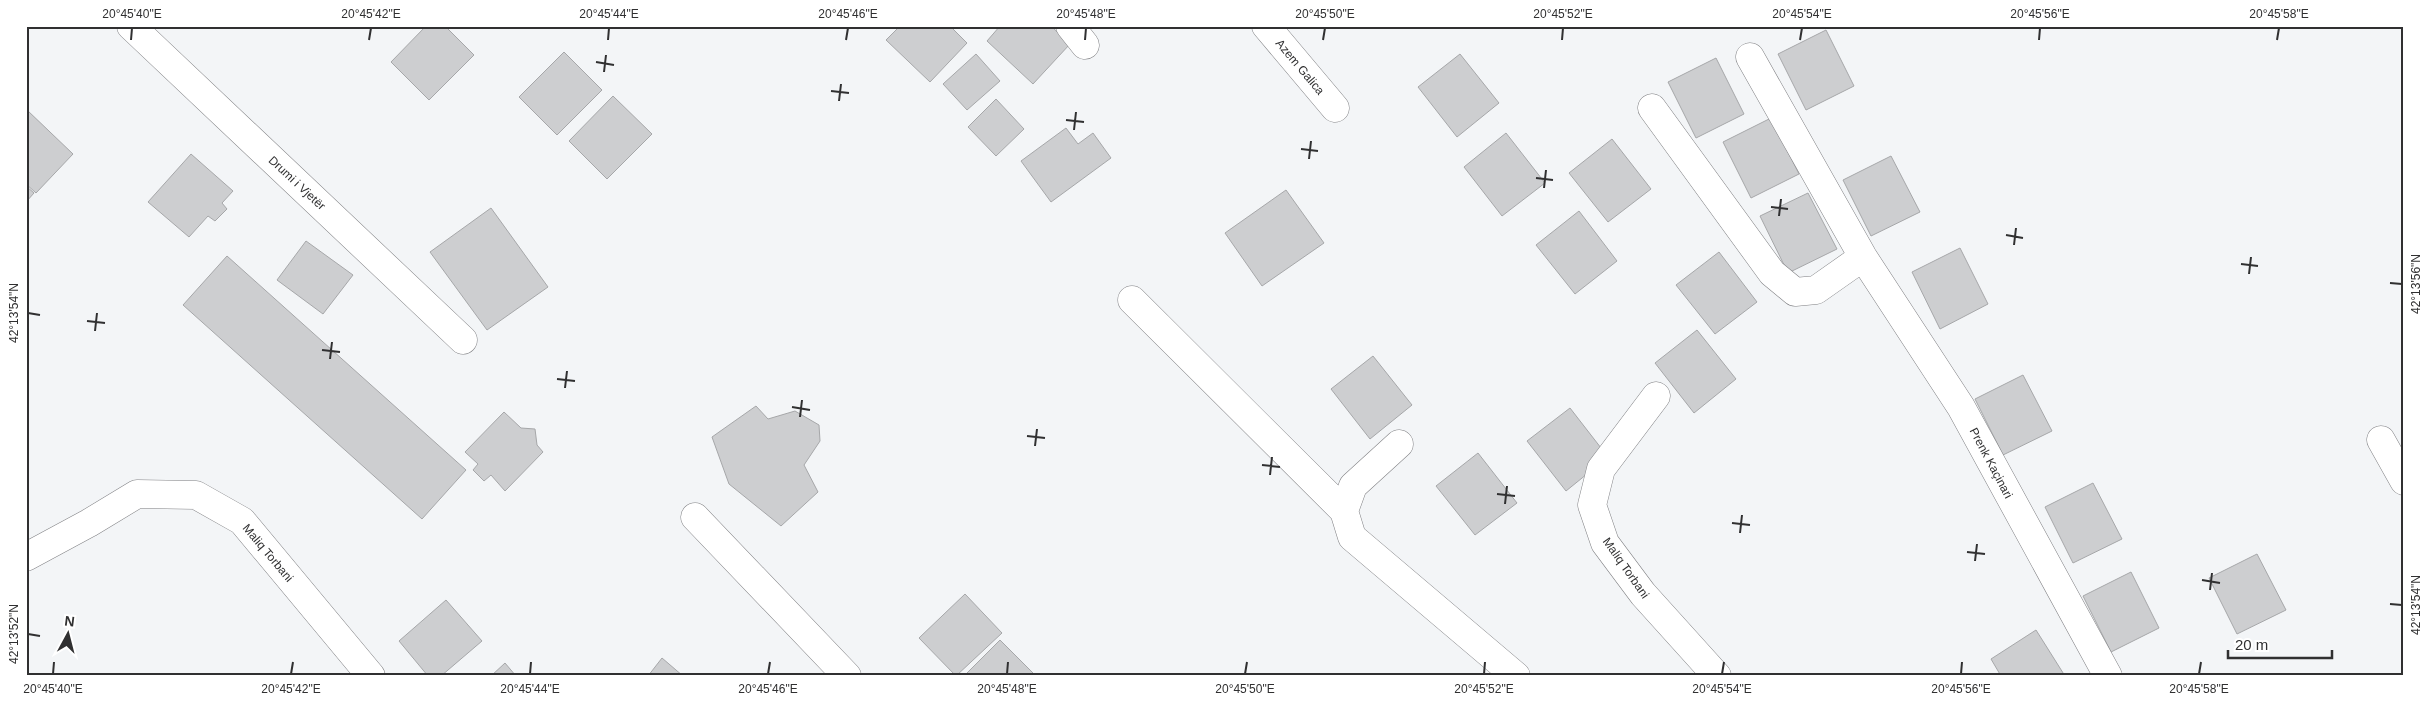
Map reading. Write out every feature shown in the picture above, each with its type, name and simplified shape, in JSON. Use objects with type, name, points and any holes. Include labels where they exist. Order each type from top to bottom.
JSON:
[{"type":"street","name":"Drumi i Vjetër","points":[[131,26],[463,340]]},
{"type":"street","name":"Azem Galica","points":[[1266,26],[1335,108]]},
{"type":"street","name":"Prenk Kaçinari","points":[[1750,57],[1862,257],[1961,407],[2108,676]]},
{"type":"street","points":[[1652,108],[1772,273],[1795,292],[1816,290],[1862,257]]},
{"type":"street","points":[[1132,300],[1344,511],[1352,537],[1516,676]]},
{"type":"street","name":"Maliq Torbani","points":[[1656,396],[1601,470],[1592,505],[1606,543],[1611,551],[1643,594],[1717,676]]},
{"type":"street","points":[[2381,440],[2404,481]]},
{"type":"street","points":[[1344,511],[1353,486],[1399,444]]},
{"type":"street","name":"Maliq Torbani","points":[[26,557],[90,523],[137,494],[196,495],[242,521],[371,676]]},
{"type":"street","points":[[695,517],[846,675]]},
{"type":"building","points":[[426,26],[445,26],[474,55],[429,100],[391,62]]},
{"type":"building","points":[[900,26],[950,26],[967,43],[930,82],[886,40]]},
{"type":"building","points":[[1000,26],[1051,26],[1070,44],[1033,84],[987,41]]},
{"type":"building","points":[[1826,30],[1854,86],[1806,110],[1778,54]]},
{"type":"building","points":[[564,52],[602,90],[557,135],[519,97]]},
{"type":"building","points":[[976,54],[1000,81],[967,110],[943,84]]},
{"type":"building","points":[[1460,54],[1499,103],[1457,137],[1418,87]]},
{"type":"building","points":[[1716,58],[1744,114],[1696,138],[1668,82]]},
{"type":"building","points":[[613,96],[652,134],[607,179],[569,141]]},
{"type":"building","points":[[996,99],[1024,129],[996,156],[968,127]]},
{"type":"building","points":[[27,110],[73,154],[36,193],[26,184]]},
{"type":"building","points":[[1771,118],[1799,174],[1751,198],[1723,142]]},
{"type":"building","points":[[1066,128],[1078,144],[1093,133],[1111,158],[1051,202],[1021,161]]},
{"type":"building","points":[[1506,133],[1545,183],[1502,216],[1464,167]]},
{"type":"building","points":[[1612,139],[1651,189],[1608,222],[1569,173]]},
{"type":"building","points":[[191,154],[233,191],[222,203],[227,209],[215,221],[208,216],[189,237],[148,202]]},
{"type":"building","points":[[1891,156],[1920,212],[1871,236],[1843,180]]},
{"type":"building","points":[[26,186],[34,193],[26,202]]},
{"type":"building","points":[[1286,190],[1324,243],[1262,286],[1225,233]]},
{"type":"building","points":[[1808,193],[1837,249],[1788,273],[1760,216]]},
{"type":"building","points":[[491,208],[548,287],[487,330],[430,252]]},
{"type":"building","points":[[1579,211],[1617,261],[1575,294],[1536,245]]},
{"type":"building","points":[[306,241],[353,275],[323,314],[277,280]]},
{"type":"building","points":[[1960,248],[1988,304],[1940,329],[1912,272]]},
{"type":"building","points":[[1719,252],[1757,302],[1715,334],[1676,285]]},
{"type":"building","points":[[227,256],[466,470],[422,519],[183,305]]},
{"type":"building","points":[[1697,330],[1736,379],[1694,413],[1655,363]]},
{"type":"building","points":[[1373,356],[1412,405],[1370,439],[1331,389]]},
{"type":"building","points":[[2023,375],[2052,431],[2003,455],[1975,399]]},
{"type":"building","points":[[756,406],[768,419],[795,411],[819,425],[820,441],[804,465],[818,492],[781,526],[729,484],[712,437]]},
{"type":"building","points":[[1570,408],[1608,457],[1566,491],[1527,441]]},
{"type":"building","points":[[504,412],[521,428],[535,429],[537,445],[543,452],[505,491],[491,475],[484,481],[473,470],[478,464],[465,452]]},
{"type":"building","points":[[1478,453],[1517,503],[1475,535],[1436,486]]},
{"type":"building","points":[[2093,483],[2122,539],[2073,563],[2045,507]]},
{"type":"building","points":[[2257,554],[2286,610],[2237,634],[2209,578]]},
{"type":"building","points":[[2131,572],[2159,628],[2111,652],[2083,596]]},
{"type":"building","points":[[965,594],[1002,633],[956,676],[919,638]]},
{"type":"building","points":[[446,600],[482,641],[441,676],[428,676],[399,641]]},
{"type":"building","points":[[2036,630],[2065,676],[2001,676],[1991,659]]},
{"type":"building","points":[[1000,640],[1036,676],[964,676]]},
{"type":"building","points":[[662,658],[683,676],[648,676]]},
{"type":"building","points":[[505,663],[516,676],[491,676]]}]
